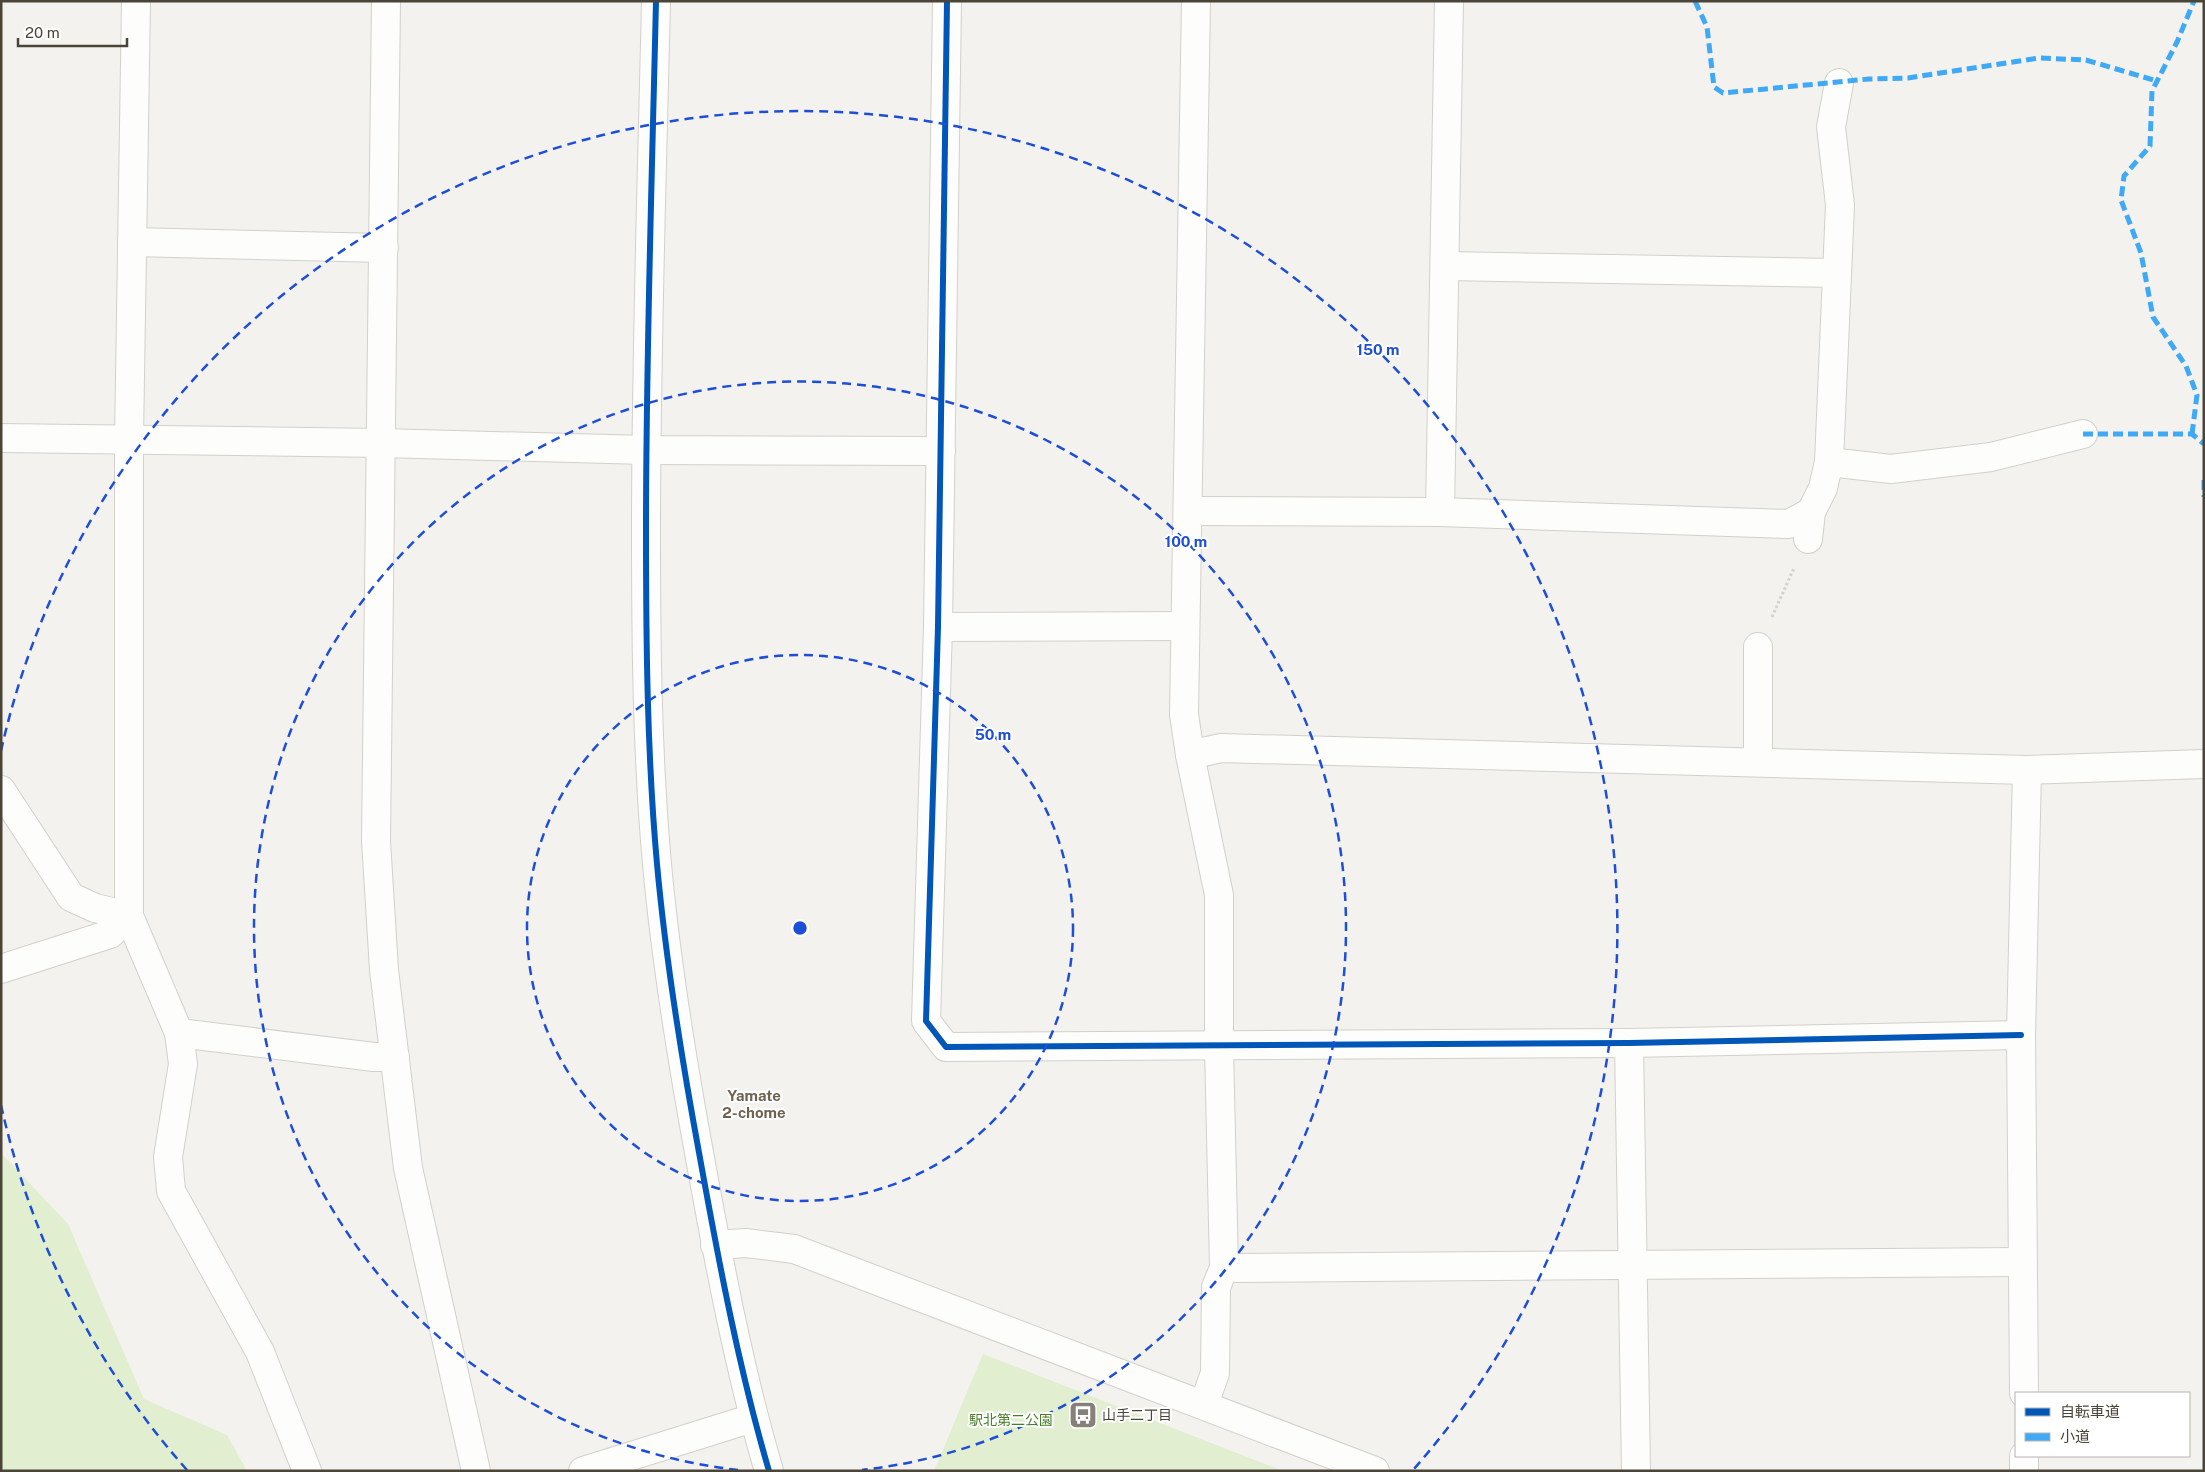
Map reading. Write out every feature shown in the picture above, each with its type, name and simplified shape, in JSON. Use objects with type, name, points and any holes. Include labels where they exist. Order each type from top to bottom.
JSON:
[{"type":"street","points":[[136,1],[129,439],[129,916],[179,1033],[183,1064],[168,1157],[171,1191],[260,1352],[307,1471]]},
{"type":"street","points":[[386,1],[376,841],[384,970],[408,1168],[476,1471]]},
{"type":"street","points":[[656,1],[646,450],[646,621],[657,861],[666,955],[678,1037],[715,1245],[753,1418],[769,1471]]},
{"type":"street","points":[[947,1],[938,627],[926,1021],[946,1047],[1218,1047],[1629,1043],[2021,1035]]},
{"type":"street","points":[[1196,1],[1184,714],[1190,755],[1219,895],[1218,1047],[1224,1268],[1216,1287],[1215,1373],[1204,1404]]},
{"type":"street","points":[[1440,512],[1446,266],[1449,1]]},
{"type":"street","points":[[1188,511],[1440,512],[1809,526],[1823,488],[1829,462],[1835,273],[1840,205],[1831,127],[1839,83]]},
{"type":"street","points":[[132,242],[384,248]]},
{"type":"street","points":[[1446,266],[1835,273]]},
{"type":"street","points":[[1829,462],[1892,469],[1991,456],[2083,434]]},
{"type":"street","points":[[1,438],[382,443],[646,450],[941,451]]},
{"type":"street","points":[[938,627],[1185,626]]},
{"type":"street","points":[[1758,647],[1758,761]]},
{"type":"street","points":[[1190,755],[1221,748],[1758,761],[2027,770],[2204,764]]},
{"type":"street","points":[[2024,1392],[2021,1035],[2027,770]]},
{"type":"street","points":[[1,790],[71,897],[95,908],[129,916]]},
{"type":"street","points":[[1,969],[110,934],[129,916]]},
{"type":"street","points":[[179,1033],[374,1057],[395,1057]]},
{"type":"street","points":[[1629,1043],[1636,1471]]},
{"type":"street","points":[[715,1245],[746,1243],[794,1249],[1204,1404],[1375,1471]]},
{"type":"street","points":[[1224,1268],[2023,1262]]},
{"type":"street","points":[[583,1471],[753,1418]]},
{"type":"street","points":[[2024,1457],[2024,1471]]},
{"type":"path","points":[[1758,647],[1809,526]]},
{"type":"green space","points":[[1,1153],[68,1224],[144,1399],[227,1435],[247,1471],[1,1471]]},
{"type":"green space","name":"駅北第二公園","points":[[983,1354],[1283,1471],[934,1471]]},
{"type":"marked path","points":[[1695,1],[1707,27],[1714,87],[1723,93],[1869,79],[1908,78],[2039,58],[2086,60],[2157,81]]},
{"type":"marked path","points":[[2192,434],[2197,395],[2186,366],[2153,317],[2141,253],[2121,200],[2124,176],[2150,146],[2152,91],[2177,42],[2194,1]]},
{"type":"marked path","points":[[2083,434],[2192,434],[2204,444]]},
{"type":"marked path","points":[[2204,480],[2204,497]]},
{"type":"cycle path","points":[[656,1],[648,331],[646,613],[651,781],[657,864],[670,975],[693,1122],[730,1316],[748,1394],[769,1471]]},
{"type":"cycle path","points":[[947,1],[938,627],[926,1021],[946,1047],[1629,1043],[2021,1035]]},
{"type":"place","name":"山手二丁目","points":[[1083,1415]]},
{"type":"district","name":"Yamate 2-chome","points":[[754,1104]]}]
